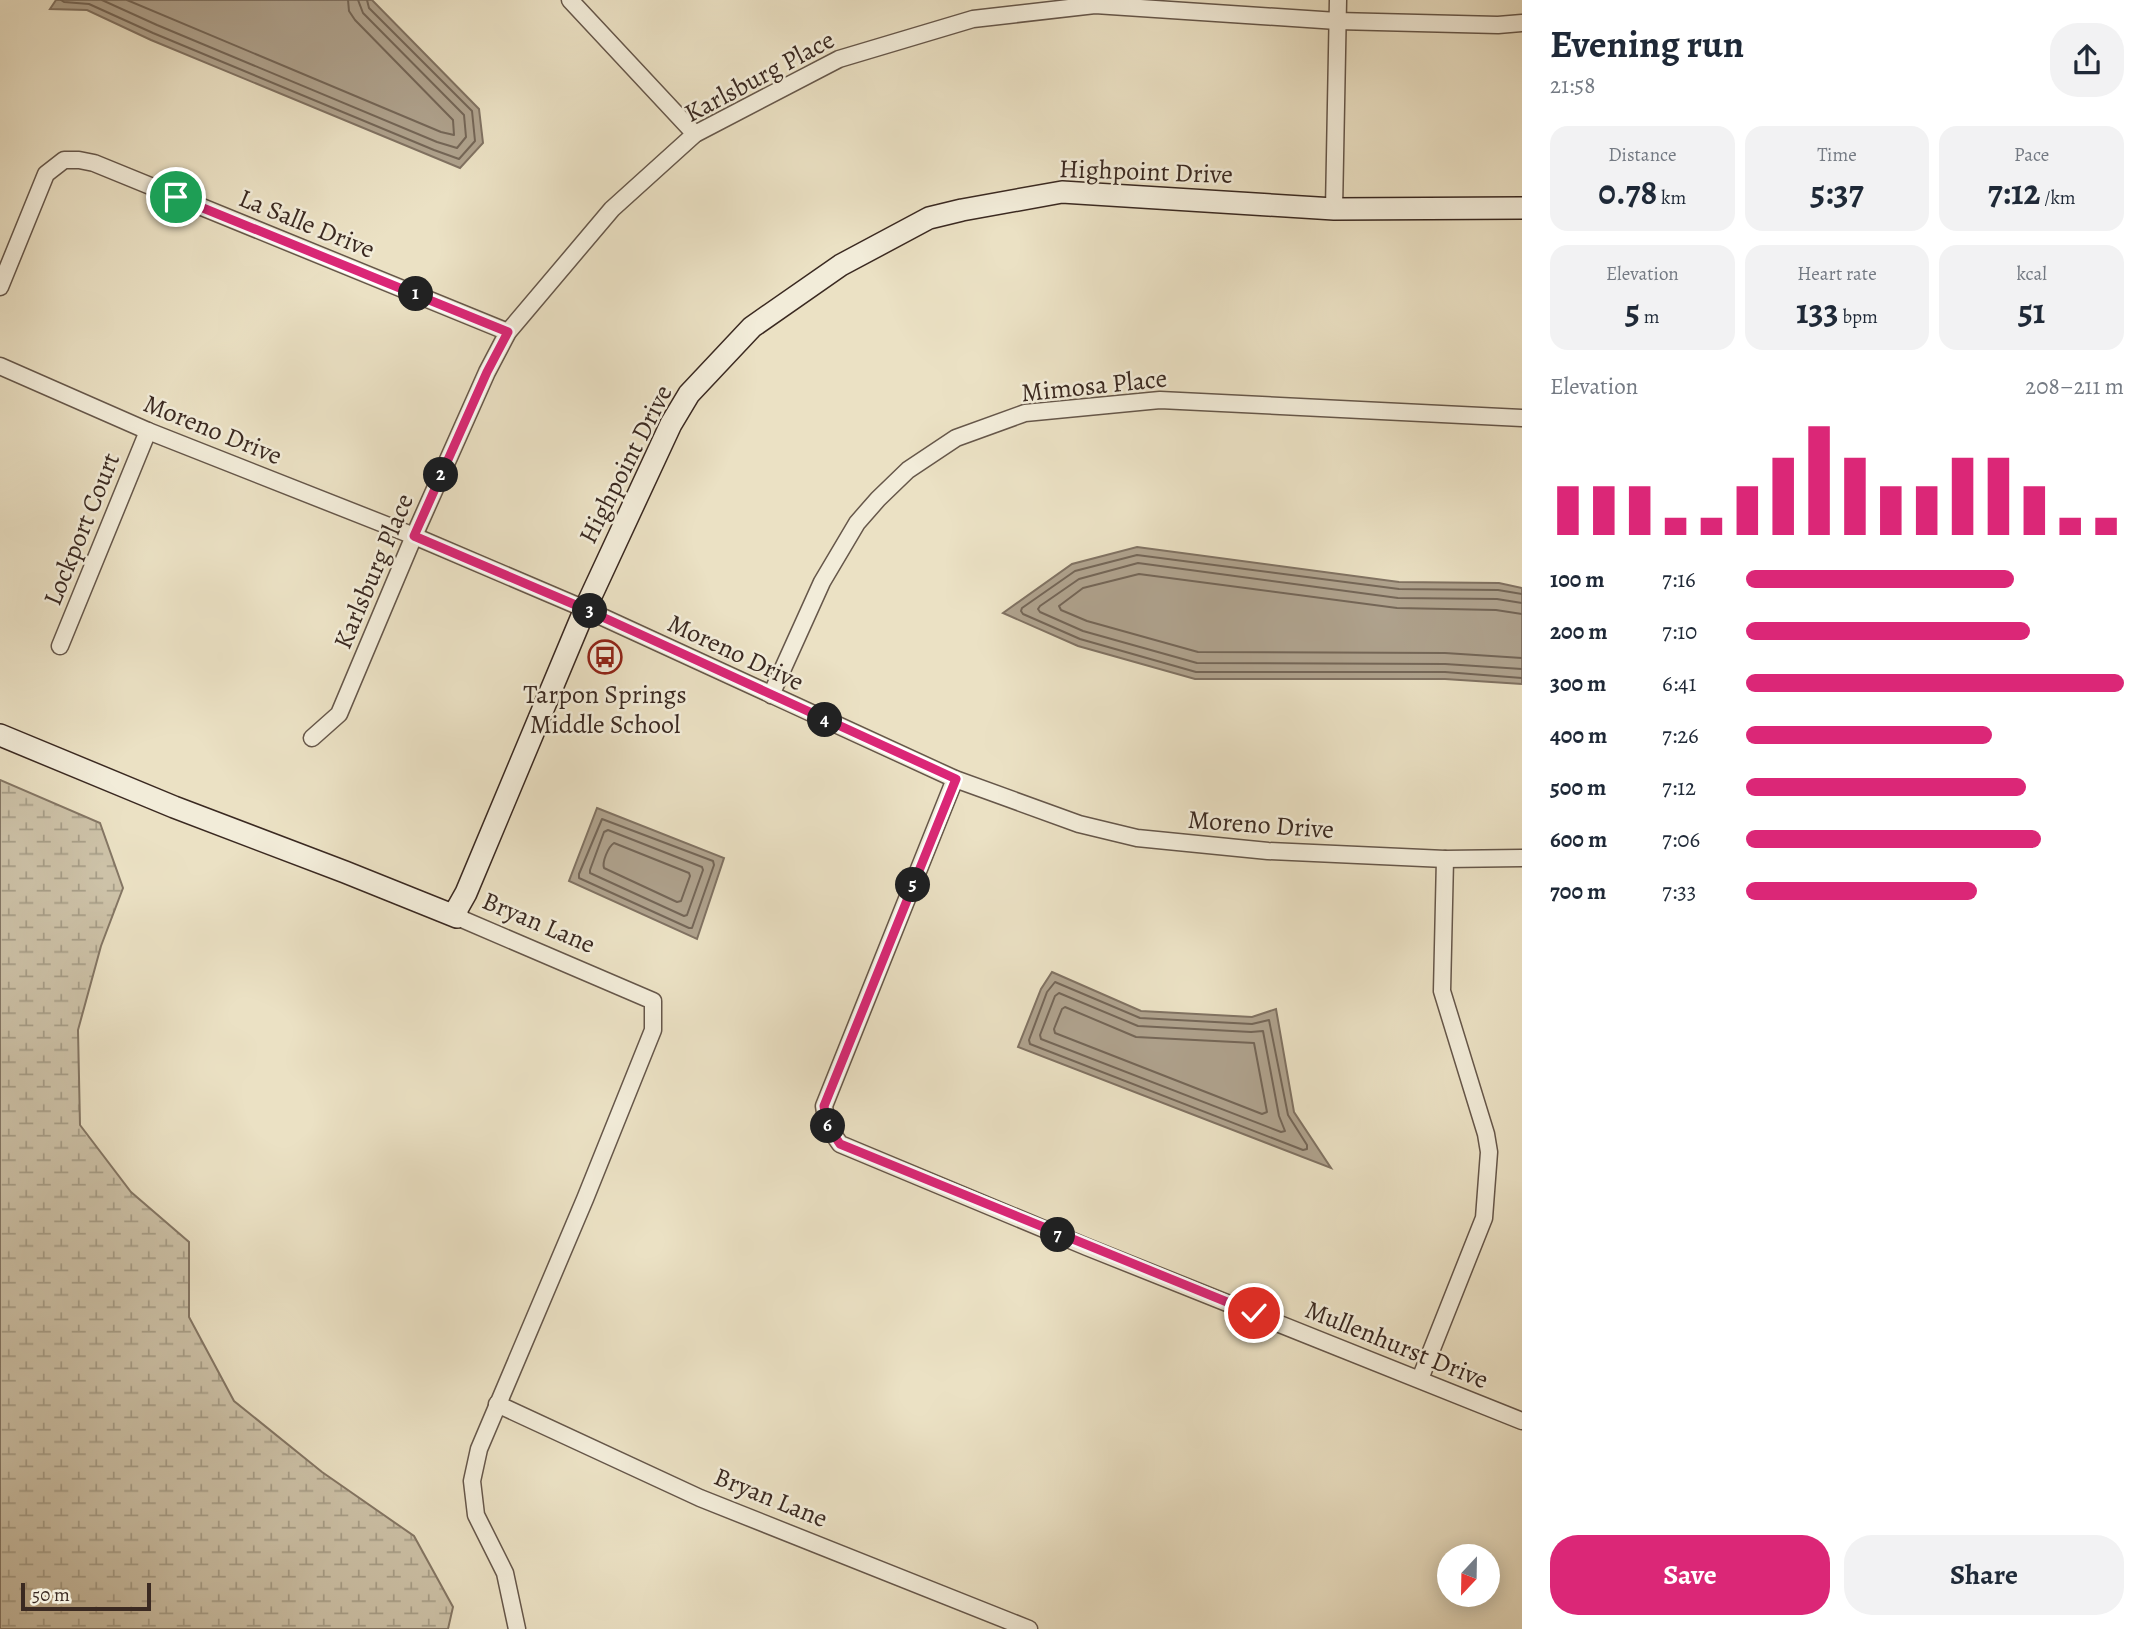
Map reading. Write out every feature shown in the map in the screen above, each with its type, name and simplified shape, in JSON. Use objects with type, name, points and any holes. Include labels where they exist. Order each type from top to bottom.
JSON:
[{"type":"street","points":[[570,0],[695,134]]},
{"type":"street","points":[[1334,209],[1338,0]]},
{"type":"street","name":"Karlsburg Place","points":[[312,738],[339,714],[414,536],[487,372],[508,332],[612,209],[695,134],[839,59],[973,19],[1095,5],[1337,21],[1498,25],[1522,23]]},
{"type":"street","name":"La Salle Drive","points":[[0,287],[46,174],[64,160],[79,160],[94,163],[508,332]]},
{"type":"street","name":"Highpoint Drive","points":[[457,917],[457,909],[585,609],[671,424],[689,394],[752,327],[841,265],[929,218],[1062,192],[1334,209],[1522,208]]},
{"type":"street","name":"Moreno Drive","points":[[0,366],[148,431],[414,536],[585,609],[956,779],[1079,824],[1137,838],[1268,851],[1445,859],[1522,858]]},
{"type":"street","name":"Mimosa Place","points":[[771,695],[822,582],[857,523],[908,470],[956,438],[979,429],[1025,413],[1160,400],[1522,418]]},
{"type":"street","name":"Lockport Court","points":[[60,646],[148,431]]},
{"type":"street","name":"Bryan Lane","points":[[0,735],[174,807],[457,917],[653,1001],[653,1030],[585,1199],[497,1404],[479,1449],[472,1481],[476,1515],[505,1573],[517,1629]]},
{"type":"street","name":"Mullenhurst Drive","points":[[956,779],[824,1106],[827,1125],[840,1144],[1087,1247],[1522,1421]]},
{"type":"street","points":[[1420,1379],[1484,1218],[1489,1152],[1486,1134],[1442,991],[1445,859]]},
{"type":"street","name":"Bryan Lane","points":[[497,1404],[700,1498],[1029,1629]]},
{"type":"green space","points":[[0,780],[100,823],[123,888],[101,946],[78,1030],[80,1125],[131,1192],[189,1242],[189,1317],[234,1401],[322,1472],[414,1536],[453,1607],[448,1629],[0,1629]]},
{"type":"water","points":[[56,0],[372,0],[479,109],[483,143],[460,168],[151,40],[87,10],[50,9]]},
{"type":"water","points":[[1137,547],[1399,582],[1499,583],[1522,588],[1522,684],[1445,679],[1195,679],[1078,646],[1003,613],[1072,564]]},
{"type":"water","points":[[597,808],[724,858],[697,939],[569,881]]},
{"type":"water","points":[[1052,972],[1141,1011],[1252,1017],[1276,1009],[1294,1112],[1331,1168],[1018,1047],[1041,989]]},
{"type":"place","name":"Tarpon Springs Middle School","points":[[605,657]]},
{"type":"route","points":[[176,197],[508,332],[487,372],[414,536],[585,609],[956,779],[824,1106],[827,1125],[840,1144],[1254,1313]]}]
